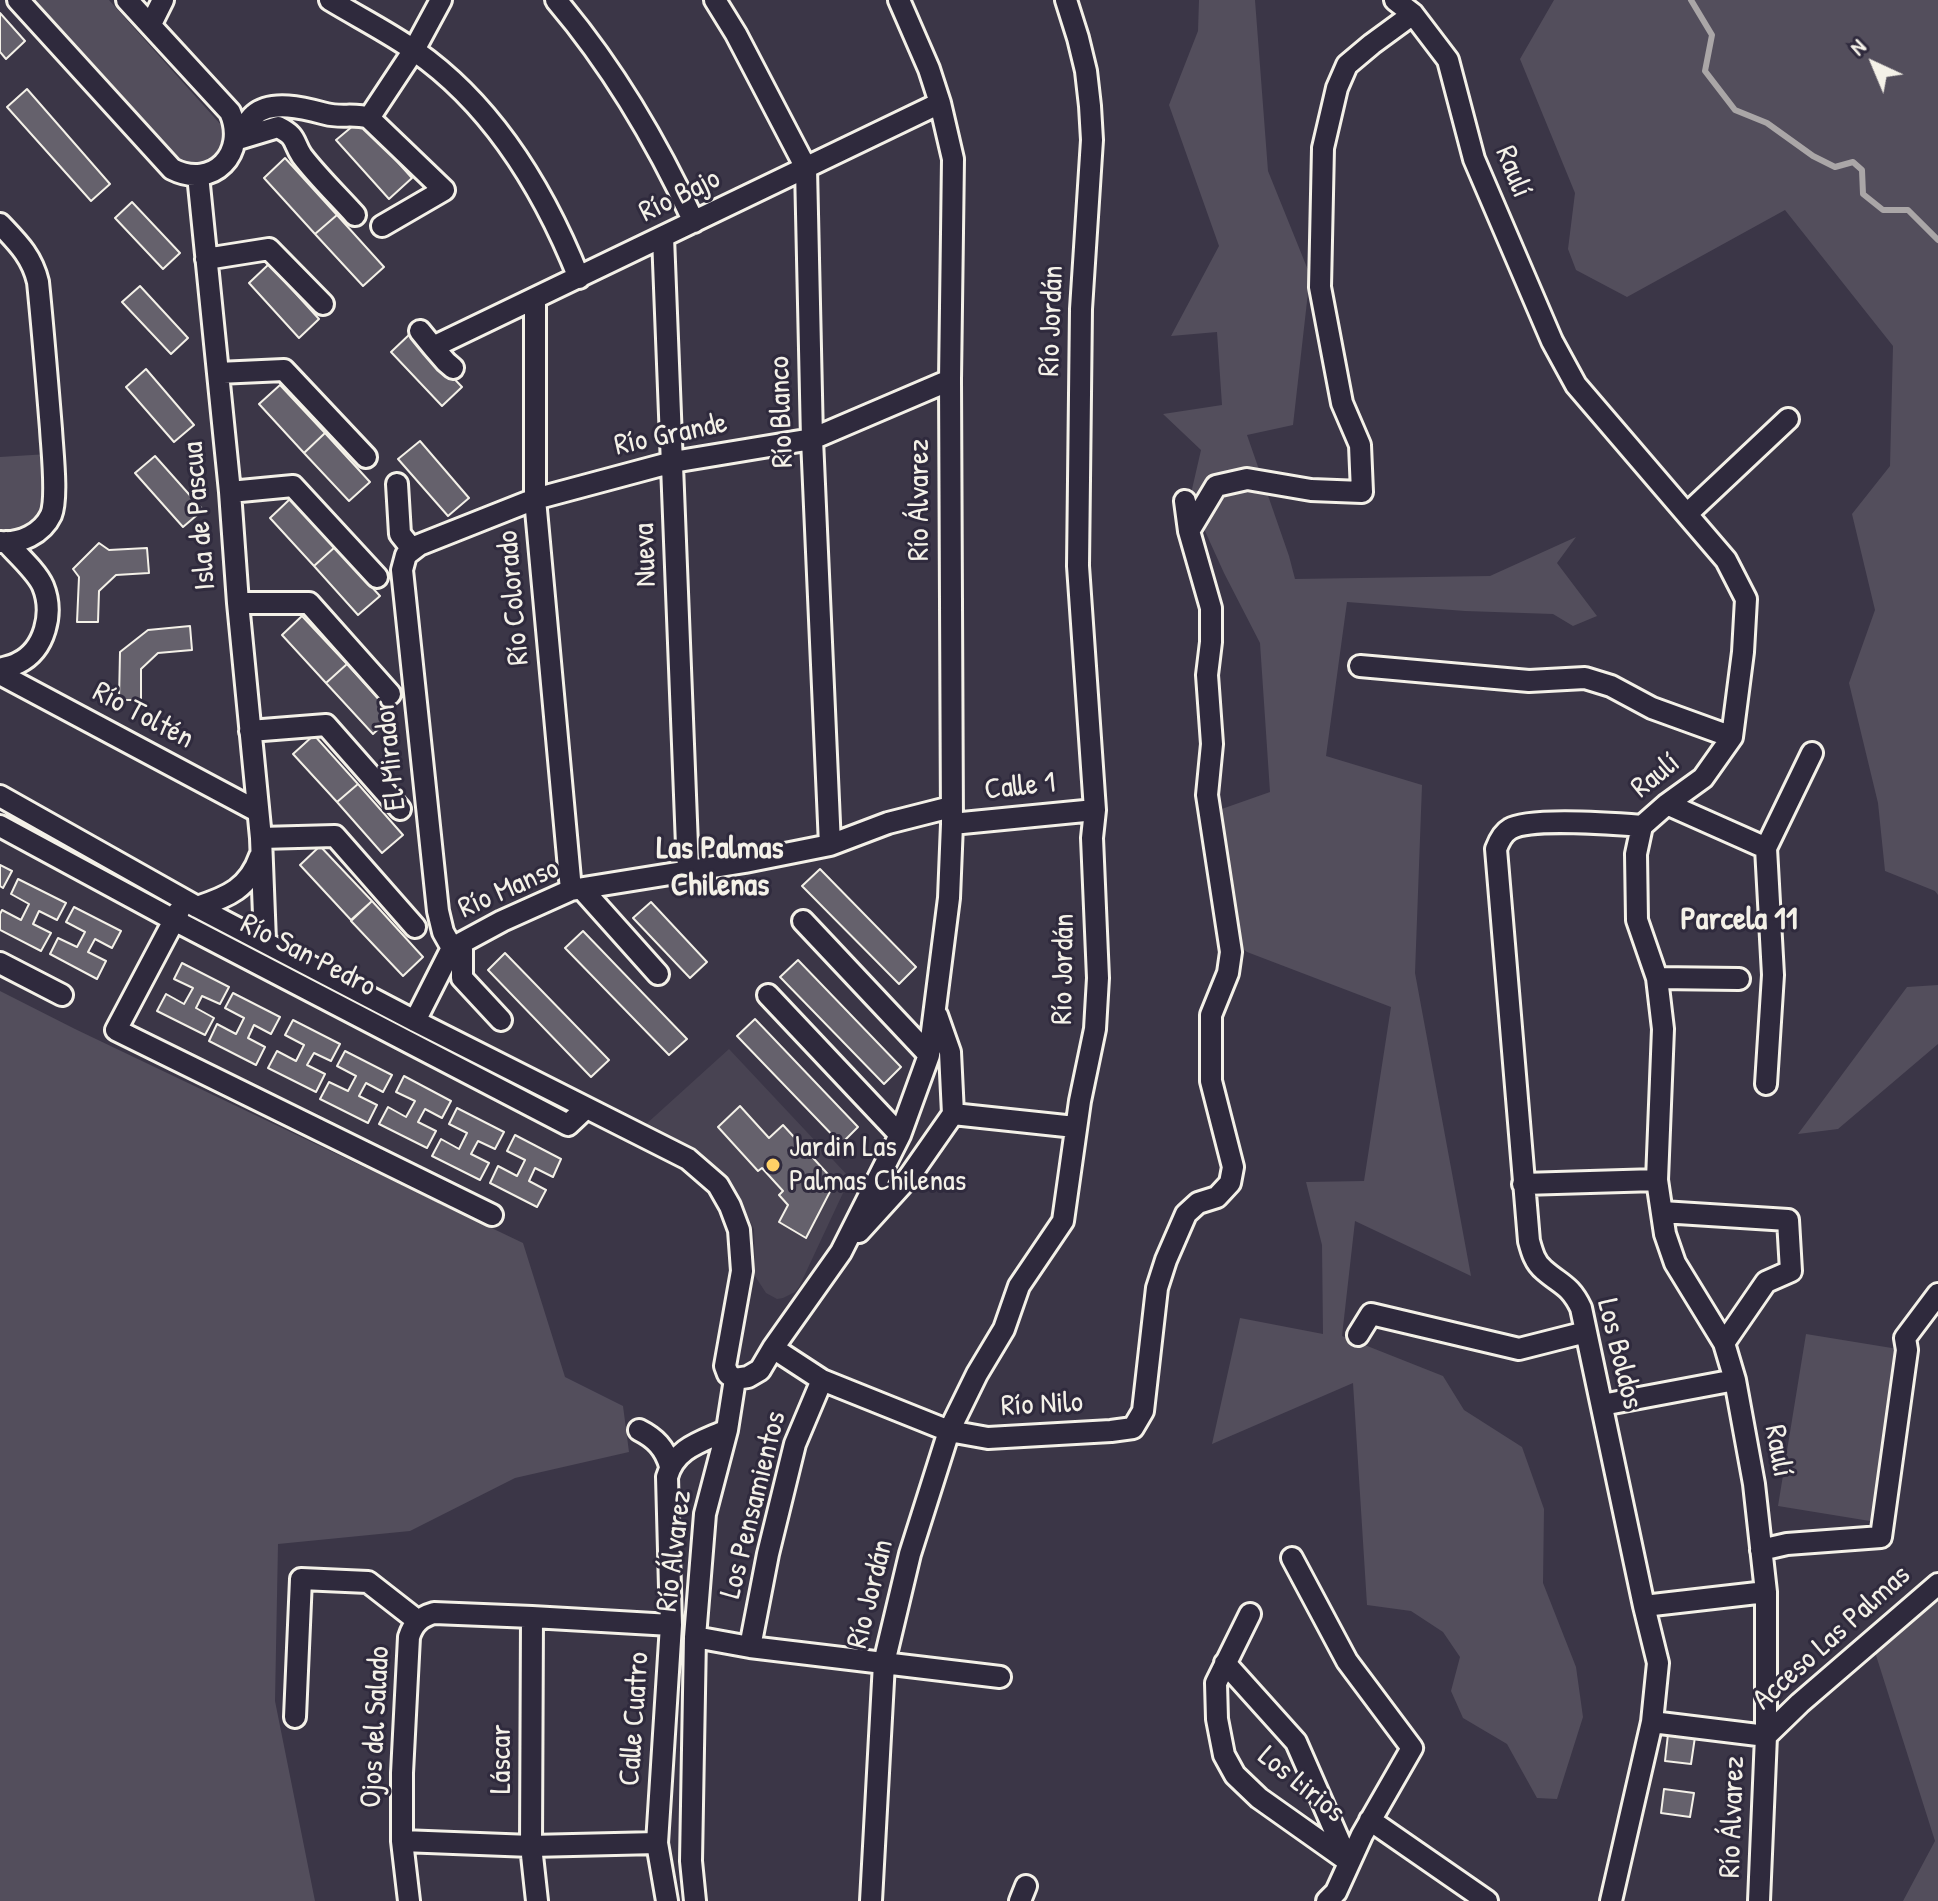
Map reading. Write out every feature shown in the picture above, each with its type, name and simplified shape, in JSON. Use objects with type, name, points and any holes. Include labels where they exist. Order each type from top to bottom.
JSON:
[{"type":"street","points":[[18,0],[172,169],[180,173],[208,173],[224,163],[233,149],[236,130],[230,112],[127,0]]},
{"type":"street","points":[[151,24],[163,0]]},
{"type":"street","points":[[330,0],[414,50],[483,113],[522,164],[555,221],[579,278]]},
{"type":"street","points":[[369,118],[414,50],[441,0]]},
{"type":"street","points":[[556,0],[593,47],[639,115],[694,222]]},
{"type":"street","name":"Río Blanco","points":[[715,0],[806,168],[812,439],[830,845]]},
{"type":"street","name":"Río Álvarez","points":[[841,1252],[900,1135],[929,1055],[949,898],[953,159],[940,103],[920,46],[899,0]]},
{"type":"street","name":"Río Jordán","points":[[871,1901],[884,1663],[910,1554],[949,1431],[977,1374],[1004,1329],[1019,1286],[1063,1221],[1075,1127],[1095,1029],[1098,978],[1092,838],[1095,810],[1078,566],[1081,309],[1092,140],[1086,71],[1066,0]]},
{"type":"street","name":"Raulí","points":[[1395,0],[1413,14],[1448,60],[1474,159],[1552,341],[1576,385],[1726,560],[1746,599],[1732,737],[1703,778],[1642,826],[1636,854],[1637,920],[1657,978],[1663,1029],[1657,1180],[1665,1234],[1675,1263],[1724,1343],[1735,1380],[1754,1484],[1766,1592],[1766,1736]]},
{"type":"street","points":[[1189,531],[1216,486],[1247,479],[1311,490],[1362,492],[1360,445],[1342,403],[1320,287],[1323,148],[1337,88],[1347,65],[1413,14]]},
{"type":"street","name":"Río Bajo","points":[[440,344],[940,103]]},
{"type":"street","points":[[235,140],[254,115],[266,108],[295,106],[328,115],[359,114],[369,118],[444,190],[382,226]]},
{"type":"street","points":[[235,140],[278,127],[289,133],[300,154],[355,215]]},
{"type":"street","name":"Isla de Pascua","points":[[198,175],[261,845],[265,941]]},
{"type":"street","points":[[0,224],[25,250],[38,282],[54,471],[53,512],[47,522],[29,537],[3,542]]},
{"type":"street","name":"Nueva","points":[[663,237],[688,871]]},
{"type":"street","points":[[206,259],[269,249],[323,304]]},
{"type":"street","name":"Río Colorado","points":[[535,299],[535,499],[576,890]]},
{"type":"street","points":[[420,331],[440,344],[446,362],[453,368]]},
{"type":"street","points":[[218,373],[284,370],[366,457]]},
{"type":"street","name":"Río Grande","points":[[409,552],[535,499],[673,462],[812,439],[950,380]]},
{"type":"street","points":[[1687,514],[1788,419]]},
{"type":"street","points":[[397,484],[400,534],[409,552]]},
{"type":"street","points":[[230,492],[293,486],[377,577]]},
{"type":"street","points":[[1185,501],[1189,531]]},
{"type":"street","name":"Río Nilo","points":[[773,1348],[822,1380],[949,1431],[988,1438],[1133,1428],[1143,1411],[1157,1288],[1186,1214],[1198,1203],[1217,1197],[1230,1183],[1233,1167],[1211,1081],[1211,1015],[1228,973],[1231,952],[1207,795],[1212,744],[1207,675],[1211,608],[1189,531]]},
{"type":"street","points":[[0,671],[20,662],[39,646],[47,625],[48,603],[42,583],[3,542]]},
{"type":"street","name":"El Mirador","points":[[409,552],[402,570],[438,911],[443,932],[457,945],[462,978],[501,1020]]},
{"type":"street","points":[[238,603],[309,603],[390,694]]},
{"type":"street","points":[[1360,666],[1529,681],[1585,678],[1611,686],[1652,708],[1732,737]]},
{"type":"street","name":"Río Toltén","points":[[0,671],[257,811]]},
{"type":"street","points":[[250,731],[326,725],[400,809]]},
{"type":"street","points":[[1766,1084],[1773,975],[1766,848],[1812,753]]},
{"type":"street","name":"Río San Pedro","points":[[0,796],[191,904],[688,1159],[718,1185],[739,1230],[742,1271],[725,1366],[728,1374],[735,1379]]},
{"type":"street","points":[[1667,804],[1766,848]]},
{"type":"street","name":"Calle 1","points":[[951,816],[1095,810]]},
{"type":"street","name":"Río Manso","points":[[415,1021],[457,945],[502,921],[576,890],[830,845],[888,823],[951,816]]},
{"type":"street","name":"Los Boldos","points":[[1611,1901],[1652,1722],[1658,1663],[1581,1308],[1568,1287],[1542,1269],[1533,1256],[1529,1241],[1496,849],[1504,834],[1520,825],[1601,822],[1642,826]]},
{"type":"street","name":"Río San Pedro","points":[[0,826],[568,1125],[586,1108]]},
{"type":"street","points":[[415,927],[335,836],[261,845],[249,879],[220,900],[191,904],[174,920],[116,1030],[492,1215]]},
{"type":"street","points":[[576,890],[658,974]]},
{"type":"street","points":[[803,921],[929,1055]]},
{"type":"street","points":[[0,963],[62,995]]},
{"type":"street","points":[[1657,978],[1739,979]]},
{"type":"street","points":[[768,995],[900,1135]]},
{"type":"street","name":"Río Álvarez","points":[[695,1901],[691,1861],[695,1637],[705,1514],[727,1430],[735,1379],[748,1377],[760,1370],[841,1252],[909,1177],[953,1114],[950,1052],[935,1008]]},
{"type":"street","points":[[953,1114],[1075,1127]]},
{"type":"street","points":[[1523,1184],[1657,1180]]},
{"type":"street","points":[[1662,1212],[1788,1220],[1791,1271],[1766,1282],[1724,1343]]},
{"type":"street","points":[[1761,1550],[1787,1544],[1881,1537],[1907,1350],[1905,1338],[1938,1294]]},
{"type":"street","points":[[1358,1335],[1371,1314],[1519,1349],[1586,1332]]},
{"type":"street","name":"Los Pensamientos","points":[[750,1647],[768,1554],[795,1444],[822,1380]]},
{"type":"street","points":[[1602,1405],[1735,1380]]},
{"type":"street","points":[[639,1430],[654,1438],[670,1466]]},
{"type":"street","points":[[670,1466],[676,1456],[689,1447],[727,1430]]},
{"type":"street","name":"Calle Cuatro","points":[[667,1901],[657,1843],[671,1625],[667,1477],[670,1466]]},
{"type":"street","points":[[1292,1558],[1347,1661],[1412,1748],[1348,1861],[1337,1898]]},
{"type":"street","points":[[295,1717],[301,1579],[368,1582],[418,1621]]},
{"type":"street","name":"Acceso Las Palmas","points":[[1766,1736],[1938,1584]]},
{"type":"street","points":[[1644,1606],[1766,1592]]},
{"type":"street","name":"Ojos del Salado","points":[[409,1901],[402,1841],[402,1773],[409,1637],[418,1621],[434,1613],[671,1625]]},
{"type":"street","name":"Los Lirios","points":[[1250,1614],[1216,1683],[1217,1719],[1224,1755],[1235,1775],[1259,1798],[1348,1861]]},
{"type":"street","name":"Láscar","points":[[532,1617],[531,1846],[537,1901]]},
{"type":"street","points":[[695,1637],[750,1647],[1000,1677]]},
{"type":"street","points":[[1225,1663],[1296,1742],[1348,1861]]},
{"type":"street","points":[[1652,1722],[1766,1736]]},
{"type":"street","name":"Río Álvarez","points":[[1759,1901],[1766,1736]]},
{"type":"street","points":[[1370,1820],[1487,1901]]},
{"type":"street","points":[[402,1841],[531,1846],[657,1843]]},
{"type":"shaded area","points":[[27,0],[109,0],[222,126],[222,142],[217,155],[198,166],[177,161]]},
{"type":"shaded area","points":[[1199,0],[1255,0],[1268,171],[1310,275],[1293,425],[1247,435],[1295,579],[1490,576],[1576,537],[1557,563],[1597,616],[1573,626],[1553,614],[1347,602],[1326,756],[1422,785],[1415,973],[1471,1276],[1355,1221],[1342,1336],[1443,1376],[1464,1410],[1522,1447],[1544,1509],[1543,1583],[1576,1667],[1583,1717],[1557,1799],[1537,1798],[1507,1744],[1463,1718],[1451,1691],[1460,1657],[1443,1632],[1411,1611],[1367,1605],[1353,1383],[1212,1444],[1240,1318],[1323,1334],[1322,1245],[1306,1182],[1364,1181],[1391,1007],[1247,952],[1232,940],[1216,811],[1270,792],[1260,643],[1190,498],[1201,450],[1163,414],[1222,405],[1217,332],[1171,336],[1219,246],[1169,105],[1198,31]]},
{"type":"shaded area","points":[[1554,0],[1938,0],[1938,895],[1935,891],[1885,871],[1878,803],[1849,683],[1875,610],[1852,514],[1890,466],[1893,346],[1785,210],[1627,297],[1576,270],[1568,249],[1575,193],[1520,59]]},
{"type":"shaded area","points":[[48,454],[50,502],[26,530],[0,534],[0,457]]},
{"type":"shaded area","points":[[1938,985],[1938,1044],[1838,1129],[1798,1134],[1907,987]]},
{"type":"shaded area","points":[[0,991],[523,1243],[565,1377],[623,1406],[629,1452],[515,1478],[410,1531],[278,1544],[275,1701],[315,1901],[0,1901]]},
{"type":"shaded area","name":"Jardin Las Palmas Chilenas","points":[[729,1049],[850,1178],[799,1287],[783,1298],[777,1299],[766,1293],[755,1276],[754,1229],[730,1185],[695,1151],[644,1126]]},
{"type":"shaded area","points":[[1806,1334],[1904,1350],[1876,1522],[1778,1506]]},
{"type":"shaded area","points":[[1938,1593],[1938,1901],[1903,1901],[1935,1841],[1874,1649]]},
{"type":"building","points":[[0,13],[25,41],[6,59],[0,52]]},
{"type":"building","points":[[27,89],[110,184],[91,201],[7,107]]},
{"type":"building","points":[[360,120],[412,178],[389,199],[336,140]]},
{"type":"building","points":[[285,158],[337,215],[315,234],[264,178]]},
{"type":"building","points":[[132,202],[180,253],[163,269],[115,218]]},
{"type":"building","points":[[337,215],[384,267],[363,286],[315,234]]},
{"type":"building","points":[[269,264],[319,319],[299,338],[249,283]]},
{"type":"building","points":[[140,286],[188,338],[171,354],[122,302]]},
{"type":"building","points":[[411,333],[462,387],[442,406],[391,352]]},
{"type":"building","points":[[146,369],[194,425],[174,442],[126,387]]},
{"type":"building","points":[[280,385],[325,433],[304,453],[259,404]]},
{"type":"building","points":[[325,433],[370,482],[349,501],[304,453]]},
{"type":"building","points":[[420,441],[469,498],[448,516],[398,459]]},
{"type":"building","points":[[155,456],[203,510],[183,527],[135,473]]},
{"type":"building","points":[[290,499],[335,547],[314,566],[270,518]]},
{"type":"building","points":[[99,543],[109,550],[147,548],[149,573],[116,575],[99,591],[98,622],[77,622],[79,577],[73,569]]},
{"type":"building","points":[[335,547],[380,596],[358,615],[314,566]]},
{"type":"building","points":[[302,616],[347,664],[326,683],[282,635]]},
{"type":"building","points":[[190,626],[192,650],[158,653],[141,669],[141,700],[119,700],[120,652],[148,630]]},
{"type":"building","points":[[347,664],[394,715],[373,734],[326,683]]},
{"type":"building","points":[[314,735],[358,784],[337,802],[293,754]]},
{"type":"building","points":[[358,784],[403,835],[382,853],[337,802]]},
{"type":"building","points":[[320,846],[372,901],[351,920],[300,865]]},
{"type":"building","points":[[0,865],[12,871],[3,888],[0,886]]},
{"type":"building","points":[[820,869],[916,967],[899,984],[802,886]]},
{"type":"building","points":[[18,879],[66,903],[57,920],[39,911],[33,924],[51,933],[41,951],[0,930],[2,910],[21,920],[29,904],[11,894]]},
{"type":"building","points":[[372,901],[423,957],[403,976],[351,921]]},
{"type":"building","points":[[651,902],[707,962],[690,978],[633,918]]},
{"type":"building","points":[[74,907],[121,931],[112,948],[95,939],[88,952],[106,961],[97,979],[50,954],[58,938],[77,947],[85,932],[66,922]]},
{"type":"building","points":[[583,931],[687,1039],[669,1055],[565,948]]},
{"type":"building","points":[[505,953],[609,1060],[591,1077],[488,970]]},
{"type":"building","points":[[798,960],[901,1067],[884,1084],[780,977]]},
{"type":"building","points":[[182,963],[229,987],[220,1004],[202,996],[196,1008],[214,1018],[205,1035],[157,1011],[166,994],[184,1004],[193,988],[174,979]]},
{"type":"building","points":[[233,993],[280,1017],[271,1034],[254,1025],[248,1038],[265,1047],[256,1065],[209,1041],[217,1024],[236,1034],[244,1018],[225,1008]]},
{"type":"building","points":[[755,1019],[858,1127],[841,1144],[737,1036]]},
{"type":"building","points":[[293,1020],[340,1044],[331,1061],[314,1053],[307,1065],[325,1074],[316,1092],[268,1068],[277,1051],[296,1061],[304,1045],[285,1035]]},
{"type":"building","points":[[345,1051],[392,1075],[383,1092],[366,1083],[359,1096],[377,1105],[368,1123],[320,1099],[329,1082],[348,1091],[356,1076],[337,1066]]},
{"type":"building","points":[[404,1076],[451,1101],[442,1118],[425,1109],[418,1122],[436,1131],[427,1148],[379,1124],[388,1107],[406,1117],[415,1101],[396,1092]]},
{"type":"building","points":[[740,1106],[769,1138],[783,1125],[835,1182],[806,1238],[779,1222],[788,1205],[779,1195],[783,1191],[762,1168],[758,1171],[718,1127]]},
{"type":"building","points":[[457,1108],[504,1132],[495,1149],[478,1141],[471,1154],[489,1163],[480,1180],[432,1156],[441,1139],[459,1149],[467,1133],[449,1124]]},
{"type":"building","points":[[515,1135],[561,1159],[553,1177],[535,1168],[529,1181],[546,1190],[537,1207],[490,1183],[498,1166],[517,1176],[525,1160],[507,1151]]},
{"type":"building","points":[[1668,1734],[1695,1737],[1691,1764],[1665,1761]]},
{"type":"building","points":[[1664,1789],[1694,1793],[1690,1817],[1661,1813]]},
{"type":"waterway","points":[[1691,0],[1712,35],[1705,71],[1735,110],[1767,123],[1813,156],[1835,167],[1853,162],[1862,170],[1863,194],[1883,210],[1908,210],[1938,240]]},
{"type":"place","name":"Jardin Las Palmas Chilenas","points":[[773,1165]]},
{"type":"district","name":"Las Palmas Chilenas","points":[[720,868]]},
{"type":"district","name":"Parcela 11","points":[[1739,920]]}]
